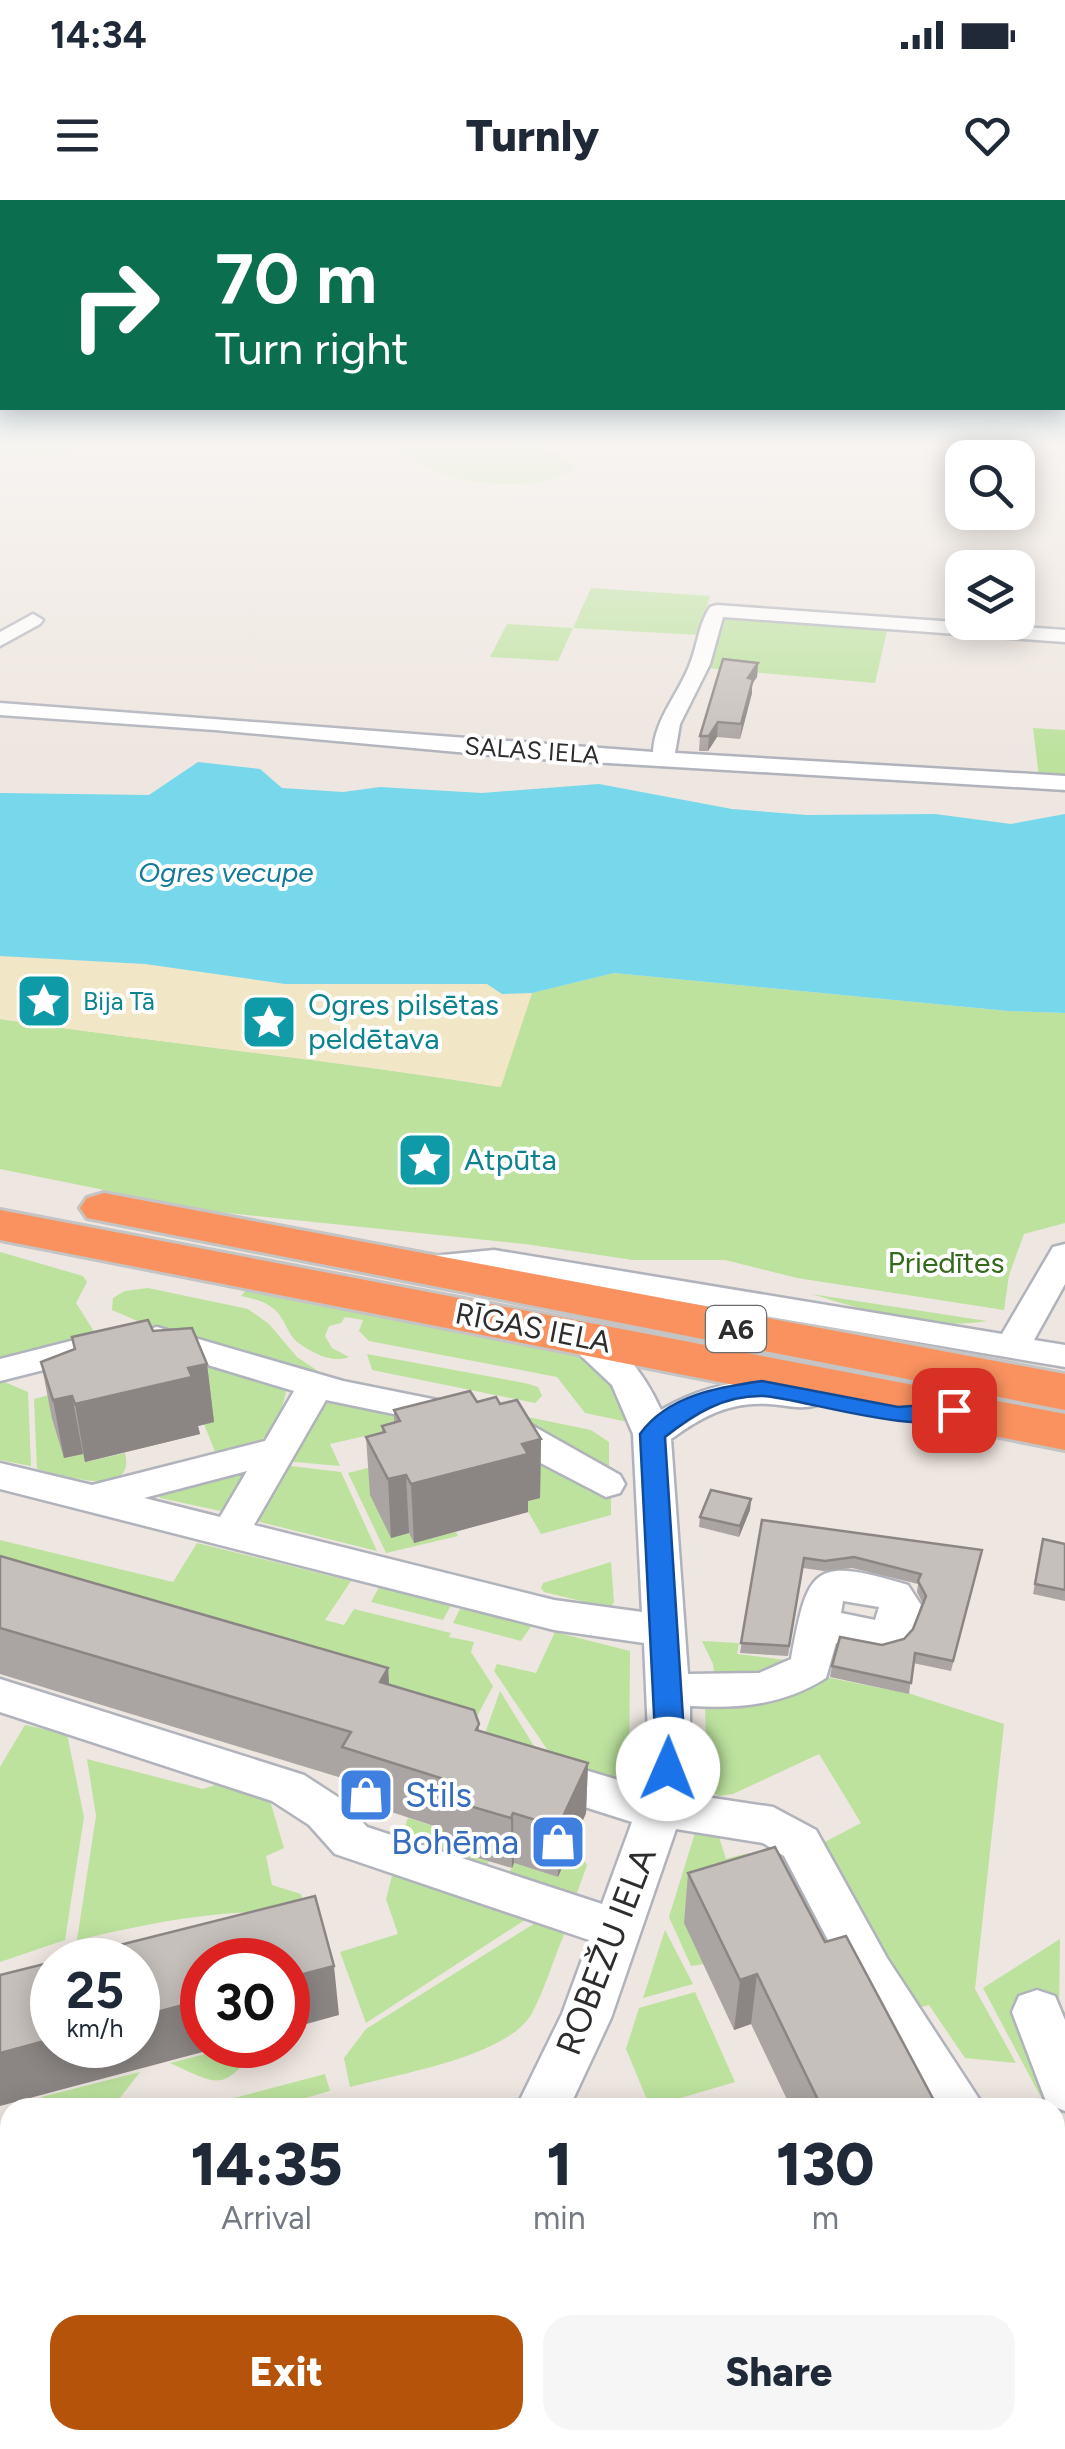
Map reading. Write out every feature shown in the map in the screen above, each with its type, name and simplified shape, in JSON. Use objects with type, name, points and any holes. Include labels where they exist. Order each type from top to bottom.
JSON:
[{"type":"highway","name":"RĪGAS IELA","points":[[0,1188],[1065,1392]]},
{"type":"highway","name":"RĪGAS IELA","points":[[0,1225],[1065,1432]]},
{"type":"street","points":[[664,759],[662,740],[672,724],[676,704],[699,669],[717,610],[1065,636]]},
{"type":"street","points":[[0,640],[33,620]]},
{"type":"street","name":"SALAS IELA","points":[[0,709],[664,759],[1065,783]]},
{"type":"street","points":[[1013,1346],[1065,1254]]},
{"type":"street","points":[[406,1266],[494,1260],[1065,1356]]},
{"type":"street","points":[[0,1370],[120,1330],[316,1386],[489,1422],[606,1484]]},
{"type":"street","name":"ROBEŽU IELA","points":[[547,2098],[586,2018],[619,1930],[660,1808],[670,1734],[652,1434],[634,1389],[616,1363],[579,1337]]},
{"type":"street","points":[[230,1533],[316,1386]]},
{"type":"street","points":[[652,1434],[687,1408],[718,1394],[762,1389],[898,1415],[954,1410]]},
{"type":"street","points":[[96,1498],[281,1449]]},
{"type":"street","points":[[0,1476],[554,1615],[631,1628],[662,1627]]},
{"type":"street","points":[[665,1690],[761,1690],[788,1684],[811,1667],[820,1624]]},
{"type":"street","points":[[0,1696],[268,1781],[324,1812],[351,1841],[619,1930]]},
{"type":"street","points":[[500,1762],[629,1804],[773,1826],[800,1844],[870,1973],[953,2098]]},
{"type":"street","points":[[1037,2012],[1065,2088]]},
{"type":"green space","points":[[591,588],[710,596],[698,635],[573,628]]},
{"type":"green space","points":[[722,617],[888,626],[875,683],[706,668]]},
{"type":"green space","points":[[507,624],[573,628],[558,661],[490,657]]},
{"type":"green space","points":[[1033,728],[1065,730],[1065,778],[1039,777]]},
{"type":"green space","name":"Priedītes","points":[[614,973],[1008,1011],[1065,1013],[1065,1223],[1024,1234],[1009,1275],[1004,1310],[797,1278],[725,1260],[633,1260],[525,1244],[209,1211],[0,1169],[0,1019],[500,1087],[532,993]]},
{"type":"green space","points":[[0,1252],[83,1276],[87,1282],[76,1303],[95,1333],[87,1343],[0,1364]]},
{"type":"green space","points":[[148,1288],[248,1309],[269,1324],[297,1357],[324,1375],[170,1335],[112,1310],[113,1298],[125,1291]]},
{"type":"green space","points":[[246,1290],[272,1290],[370,1308],[585,1356],[626,1396],[628,1422],[585,1413],[557,1377],[369,1341],[359,1331],[363,1320],[345,1317],[341,1323],[329,1326],[325,1336],[332,1348],[349,1357],[321,1356],[296,1341],[270,1306],[241,1296]]},
{"type":"green space","points":[[811,1294],[987,1321],[920,1321]]},
{"type":"green space","points":[[140,1348],[283,1383],[286,1393],[275,1431],[249,1447],[216,1454],[204,1424],[214,1421]]},
{"type":"green space","points":[[367,1354],[525,1383],[538,1387],[542,1396],[535,1403],[372,1370]]},
{"type":"green space","points":[[0,1380],[28,1392],[31,1466],[0,1460]]},
{"type":"green space","points":[[366,1384],[591,1430],[609,1442],[609,1475],[358,1386]]},
{"type":"green space","points":[[83,1386],[52,1420],[65,1458],[83,1454],[86,1462],[125,1453],[126,1468],[108,1480],[78,1479],[37,1469],[34,1399]]},
{"type":"green space","points":[[336,1400],[415,1418],[391,1430],[330,1444],[340,1466],[284,1461],[323,1402]]},
{"type":"green space","points":[[480,1428],[596,1485],[598,1493],[611,1494],[611,1515],[541,1534],[523,1503],[540,1497]]},
{"type":"green space","points":[[403,1459],[391,1537],[409,1533],[414,1542],[456,1532],[458,1536],[386,1553],[348,1473]]},
{"type":"green space","points":[[282,1465],[341,1472],[377,1551],[260,1522],[256,1513]]},
{"type":"green space","points":[[250,1468],[221,1511],[160,1498],[160,1493]]},
{"type":"green space","points":[[0,1540],[173,1582],[197,1543],[351,1581],[325,1620],[344,1625],[354,1609],[474,1642],[471,1652],[493,1686],[466,1737],[0,1601]]},
{"type":"green space","points":[[611,1562],[614,1602],[610,1608],[544,1592],[541,1588],[543,1583]]},
{"type":"green space","points":[[379,1587],[451,1605],[443,1620],[371,1602]]},
{"type":"green space","points":[[460,1609],[532,1625],[521,1641],[453,1623]]},
{"type":"green space","points":[[555,1632],[630,1651],[629,1783],[557,1764],[494,1671],[497,1664],[536,1673]]},
{"type":"green space","points":[[702,1641],[739,1643],[737,1654],[794,1661],[792,1670],[715,1680],[713,1664]]},
{"type":"green space","points":[[820,1676],[911,1694],[1004,1724],[975,1989],[1016,2063],[965,2058],[929,2005],[911,2010],[823,1843],[861,1823],[819,1754],[733,1794],[719,1796],[707,1788],[705,1705]]},
{"type":"green space","points":[[500,1691],[542,1759],[482,1742]]},
{"type":"green space","points":[[25,1725],[67,1734],[84,1817],[65,1938],[30,1938],[30,1952],[0,1962],[0,1767]]},
{"type":"green space","points":[[87,1759],[203,1789],[236,1778],[266,1787],[284,1848],[266,1856],[272,1885],[301,1894],[308,1917],[254,1912],[224,1914],[77,1938],[96,1816]]},
{"type":"green space","points":[[408,1818],[452,1832],[445,1848],[489,1861],[484,1871],[398,1844]]},
{"type":"green space","points":[[695,1833],[718,1834],[726,1859],[764,1852],[783,1857],[806,1889],[816,1928],[685,1923],[704,1964],[691,1966],[669,1917]]},
{"type":"green space","points":[[572,1844],[587,1865],[577,1893],[565,1890],[561,1896],[507,1878],[514,1863],[558,1877]]},
{"type":"green space","points":[[402,1872],[531,1916],[366,2023],[340,1952],[398,1934],[386,1899],[392,1876]]},
{"type":"green space","points":[[540,1920],[557,1927],[564,1935],[537,2004],[519,2028],[500,2041],[450,2062],[350,2087],[344,2058],[366,2029]]},
{"type":"green space","points":[[665,1930],[693,1984],[643,1998]]},
{"type":"green space","points":[[1060,1939],[1059,2010],[1065,2012],[1065,2098],[1041,2098],[983,1988]]},
{"type":"green space","points":[[695,1992],[735,2082],[681,2098],[646,2098],[626,2049],[639,2008]]},
{"type":"green space","points":[[181,2068],[240,2068],[220,2080]]},
{"type":"green space","points":[[140,2072],[120,2098],[41,2097]]},
{"type":"green space","points":[[325,2074],[330,2091],[305,2098],[234,2098]]},
{"type":"sand","name":"Ogres pilsētas peldētava","points":[[0,956],[145,964],[285,984],[487,984],[502,994],[532,993],[501,1087],[0,1019]]},
{"type":"water","name":"Ogres vecupe","points":[[198,762],[260,769],[282,788],[343,792],[380,787],[482,793],[599,784],[732,809],[807,815],[935,814],[1011,824],[1065,814],[1065,1013],[1008,1011],[614,973],[532,993],[502,994],[487,984],[285,984],[145,964],[0,956],[0,793],[149,795]]},
{"type":"building","points":[[723,659],[758,663],[748,678],[753,679],[741,724],[718,722],[709,736],[700,736]]},
{"type":"building","points":[[148,1320],[153,1331],[192,1328],[207,1364],[188,1368],[192,1377],[75,1404],[72,1396],[53,1400],[41,1362],[75,1349],[72,1337]]},
{"type":"building","points":[[470,1391],[477,1402],[496,1397],[500,1404],[517,1400],[541,1439],[522,1444],[528,1454],[411,1484],[406,1475],[388,1479],[366,1437],[385,1432],[382,1426],[400,1421],[394,1410]]},
{"type":"building","points":[[711,1490],[751,1499],[740,1526],[700,1517]]},
{"type":"building","points":[[762,1520],[982,1550],[953,1661],[915,1653],[911,1683],[832,1666],[840,1637],[882,1645],[904,1639],[913,1629],[926,1596],[918,1581],[921,1574],[854,1557],[825,1561],[804,1558],[789,1646],[741,1643]]},
{"type":"building","points":[[1043,1539],[1065,1544],[1065,1590],[1035,1584]]},
{"type":"building","points":[[0,1556],[388,1668],[380,1682],[474,1710],[479,1724],[476,1730],[588,1763],[558,1827],[442,1798],[450,1781],[342,1747],[351,1732],[0,1628]]},
{"type":"building","points":[[775,1847],[825,1942],[846,1936],[933,2098],[817,2098],[757,1974],[740,1980],[688,1873]]},
{"type":"building","points":[[315,1896],[334,1966],[310,1972],[310,1938],[180,1938],[180,2006],[160,2011],[160,1938],[148,1938]]},
{"type":"building","points":[[30,1968],[30,2045],[0,2053],[0,1975]]},
{"type":"place","name":"Bija Tā","points":[[44,1001]]},
{"type":"place","name":"Ogres pilsētas peldētava","points":[[269,1022]]},
{"type":"place","name":"Atpūta","points":[[425,1160]]},
{"type":"place","name":"Stils","points":[[366,1795]]},
{"type":"place","name":"Bohēma","points":[[558,1842]]},
{"type":"route","points":[[668,1769],[670,1734],[652,1434],[687,1408],[718,1394],[762,1389],[898,1415],[954,1410]]}]
